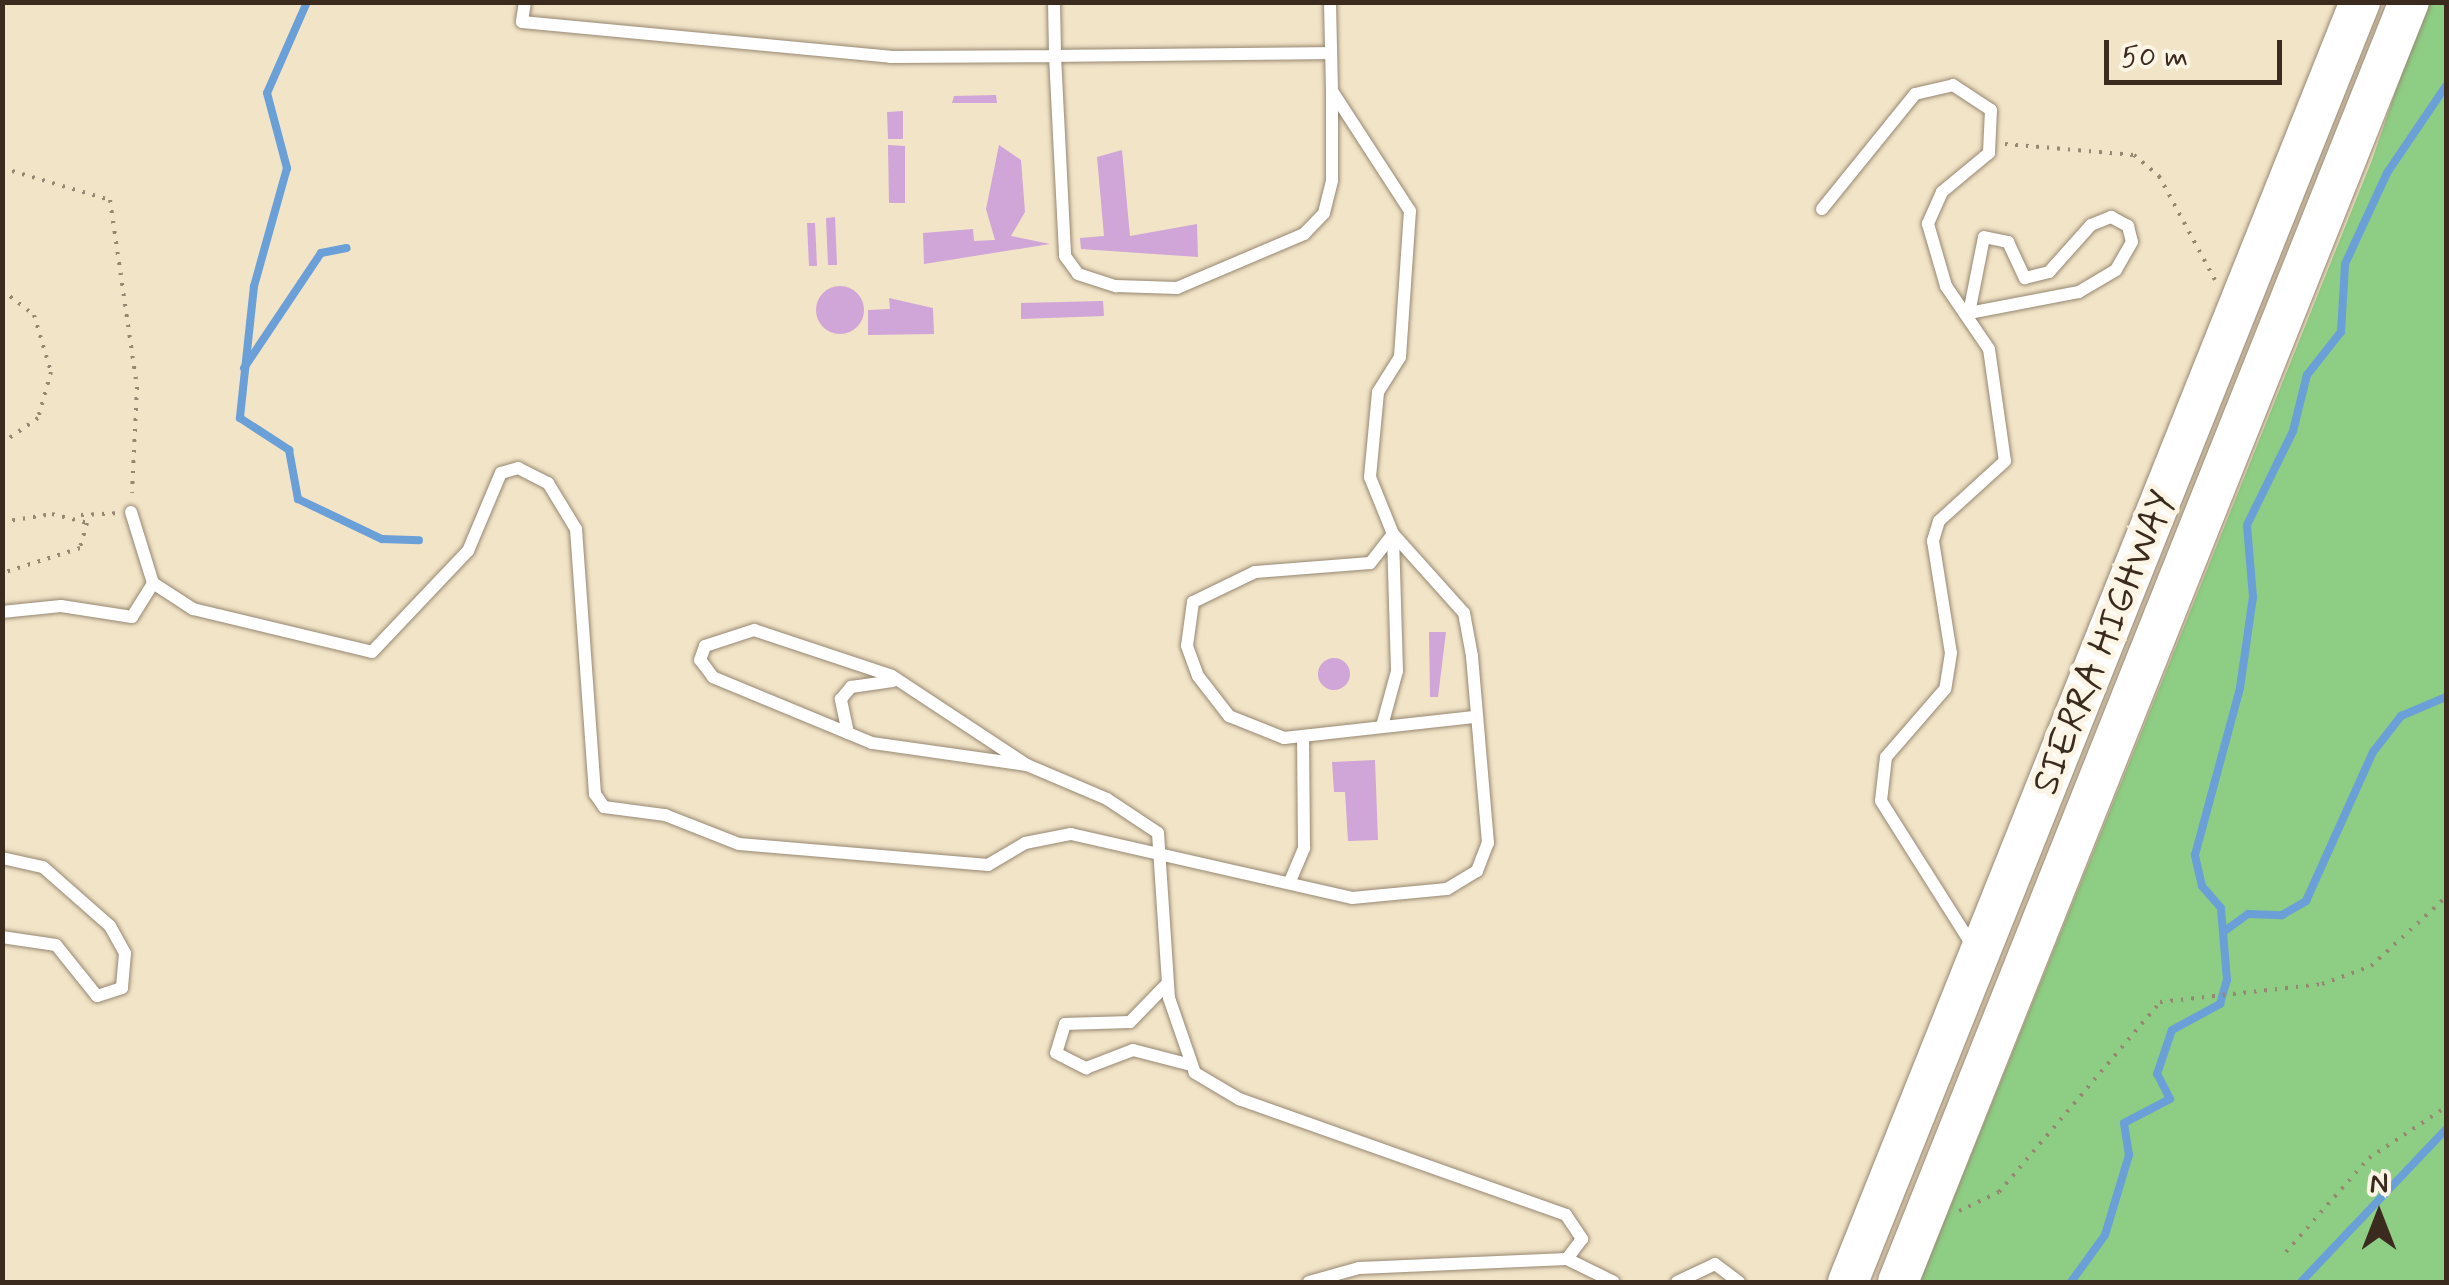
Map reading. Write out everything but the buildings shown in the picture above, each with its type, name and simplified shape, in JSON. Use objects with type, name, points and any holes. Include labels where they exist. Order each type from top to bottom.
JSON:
[{"type":"main road","name":"SIERRA HIGHWAY","points":[[1848,1282],[2360,2]]},
{"type":"main road","name":"SIERRA HIGHWAY","points":[[1898,1282],[2026,976],[2409,2]]},
{"type":"main road","points":[[1978,954],[2026,976]]},
{"type":"lane","points":[[525,2],[522,22],[958,60],[1331,53]]},
{"type":"lane","points":[[1054,2],[1065,256],[1078,274],[1116,286],[1177,288],[1304,234],[1324,213],[1332,180],[1330,2]]},
{"type":"lane","points":[[1822,208],[1915,94],[1953,85],[1976,93],[1991,110],[1994,143],[1942,192],[1928,224],[1932,256],[1989,349],[2005,461],[1939,521],[1933,541],[1950,653],[1945,690],[1886,757],[1881,801],[1978,954]]},
{"type":"lane","points":[[131,512],[153,582],[193,609],[372,652],[468,551],[502,473],[518,468],[548,483],[576,529],[595,794],[604,807],[665,815],[739,844],[988,865],[1025,843],[1071,834],[1164,858],[1291,879],[1352,898],[1406,898],[1477,871],[1488,842],[1464,614],[1393,534],[1370,477],[1369,440],[1378,392],[1400,358],[1410,211],[1332,91]]},
{"type":"lane","points":[[2111,217],[2128,226],[2132,242],[2116,270],[2080,292],[1969,313],[1984,237],[2008,242],[2025,278],[2049,272],[2091,225],[2111,217]]},
{"type":"lane","points":[[1382,726],[1397,671],[1393,534]]},
{"type":"lane","points":[[1393,534],[1370,563],[1255,572],[1192,602],[1188,646],[1211,697],[1263,732],[1303,738],[1474,717]]},
{"type":"lane","points":[[2,612],[61,606],[132,617],[153,582]]},
{"type":"lane","points":[[1027,765],[939,758],[848,732],[713,676],[700,660],[705,646],[754,630],[901,681],[1027,765],[1158,833],[1164,858],[1167,984],[1191,1065]]},
{"type":"lane","points":[[848,732],[841,699],[852,687],[901,681]]},
{"type":"lane","points":[[1291,879],[1304,848],[1303,738]]},
{"type":"lane","points":[[2,858],[43,867],[110,926],[125,953],[122,988],[97,996],[56,945],[2,936]]},
{"type":"lane","points":[[1167,984],[1130,1022],[1065,1024],[1056,1053],[1086,1068],[1132,1050],[1191,1065],[1239,1100],[1566,1215],[1582,1239],[1567,1259]]},
{"type":"lane","points":[[1309,1282],[1359,1268],[1567,1259],[1614,1282]]},
{"type":"lane","points":[[1677,1282],[1714,1264],[1739,1282]]},
{"type":"path","points":[[1994,143],[2134,155],[2159,176],[2200,261],[2242,302]]},
{"type":"path","points":[[2,168],[110,200],[137,387],[131,512],[2,522]]},
{"type":"path","points":[[2,290],[34,315],[51,372],[38,418],[2,443]]},
{"type":"path","points":[[2,574],[80,548],[81,515]]},
{"type":"path","points":[[1930,1207],[1971,1210],[1999,1192],[2160,1002],[2322,984],[2371,966],[2446,897]]},
{"type":"path","points":[[2286,1252],[2369,1158],[2446,1107]]},
{"type":"green space","points":[[2426,3],[2446,3],[2446,1282],[1920,1282],[2372,160]]},
{"type":"waterway","points":[[307,2],[267,93],[287,168],[254,286],[240,418],[289,450],[298,499],[382,539],[419,540]]},
{"type":"waterway","points":[[2071,1282],[2105,1235],[2129,1155],[2124,1123],[2170,1099],[2157,1074],[2172,1030],[2220,1004],[2227,980],[2221,908],[2202,886],[2195,855],[2240,688],[2253,597],[2247,525],[2293,431],[2307,375],[2341,332],[2345,264],[2387,173],[2446,86]]},
{"type":"waterway","points":[[244,368],[321,253],[347,248]]},
{"type":"waterway","points":[[2226,930],[2248,914],[2282,915],[2306,901],[2373,752],[2401,716],[2446,697]]},
{"type":"waterway","points":[[2301,1282],[2446,1129]]}]
